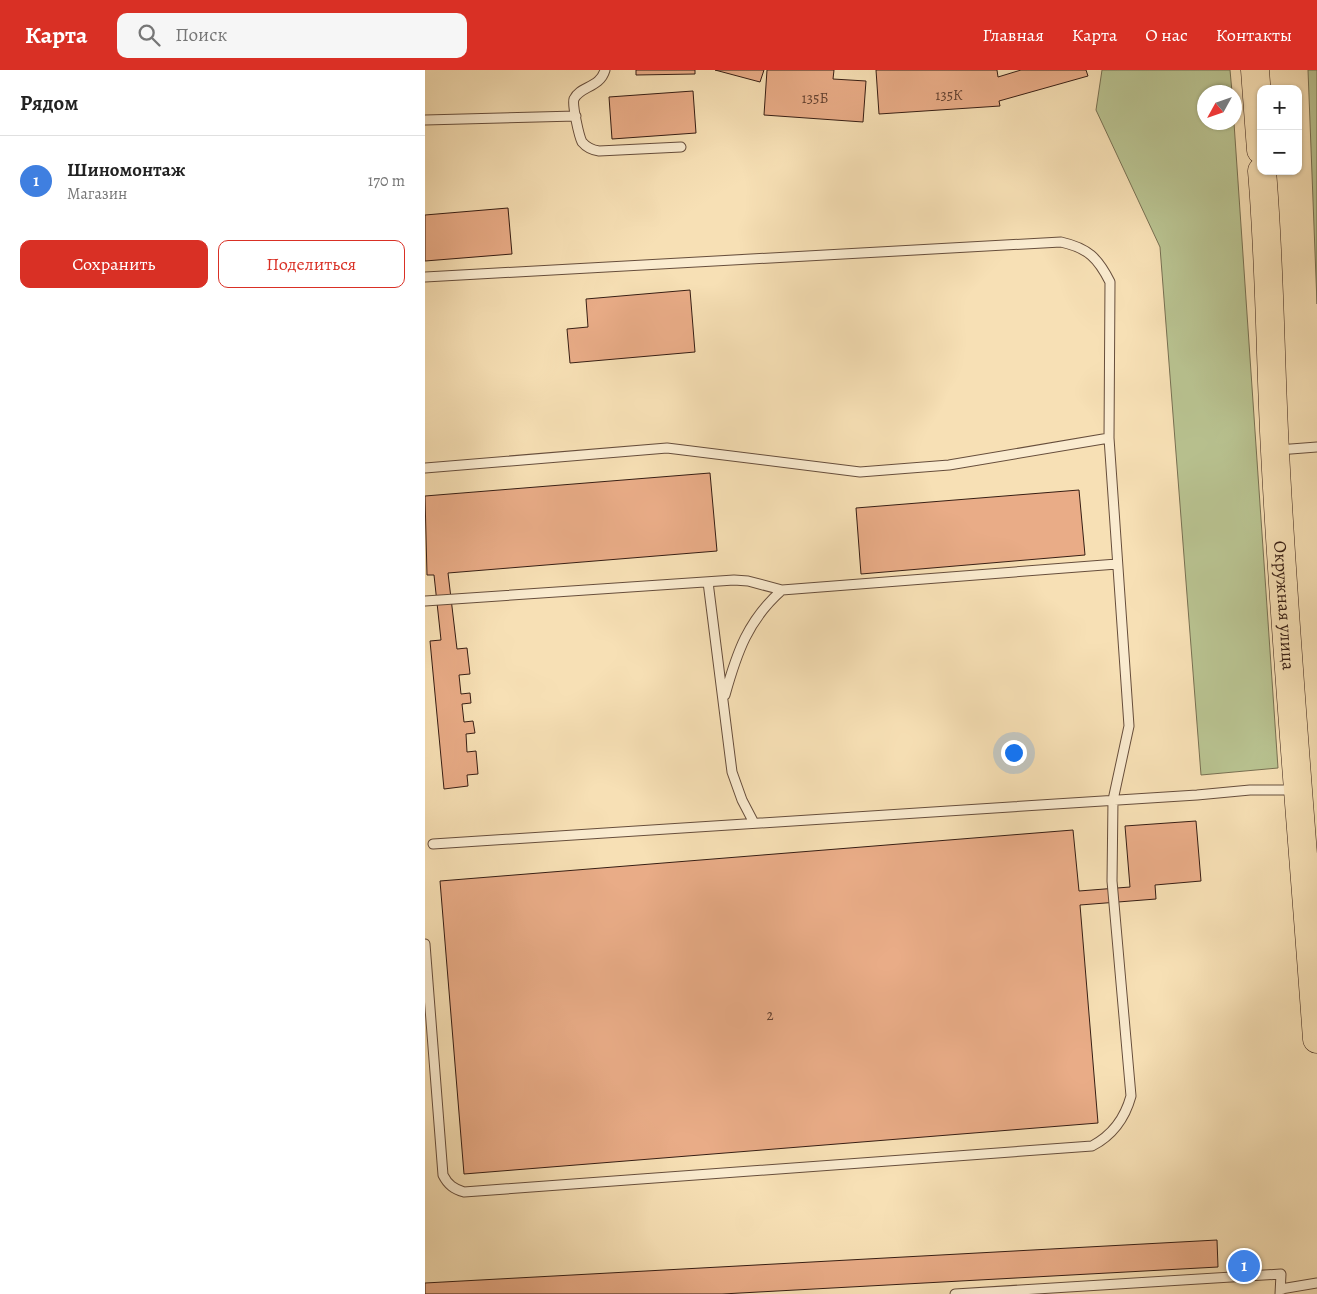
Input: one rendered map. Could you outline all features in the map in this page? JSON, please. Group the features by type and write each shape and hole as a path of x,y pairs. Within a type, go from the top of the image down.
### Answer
{"main road":[{"path":"1255,70 1260,130"},
{"name":"Окружная улица","path":"1262,175 1266,215 1275,450 1317,1039"}],"lane":[{"path":"605,70 599,81 579,94 574,100 575,116 582,141 589,149 599,151 681,147"},
{"path":"425,120 575,116"},
{"path":"425,277 1061,242 1078,245 1093,255 1103,268 1110,282 1109,438 1129,726 1113,800 1112,881 1131,1096 1125,1114 1114,1129 1099,1142 1091,1146 464,1192 455,1189 447,1183 443,1175 425,944"},
{"path":"425,468 667,448 859,472 949,465 1109,438"},
{"path":"1275,450 1317,448"},
{"path":"425,601 734,580 748,581 782,590 1117,564"},
{"path":"708,582 731,772 754,823"},
{"path":"723,699 734,662 745,636 758,614 782,590"},
{"path":"433,844 1250,790 1298,790"},
{"path":"955,1294 1281,1274 1281,1292 1317,1283"}],"green space":[{"path":"1102,70 1230,70 1231,85 1197,85 1197,130 1234,130 1278,768 1201,775 1160,247 1096,110"},
{"path":"1308,70 1317,70 1317,304"}],"building":[{"path":"636,70 695,70 695,74 636,75"},
{"path":"715,70 764,70 760,82"},
{"path":"767,70 834,70 833,79 866,81 863,122 764,115"},
{"path":"876,70 997,70 998,77 1021,70 1086,70 1088,76 999,101 1000,106 879,114"},
{"path":"693,91 696,133 612,139 609,97"},
{"path":"508,208 512,254 425,261 425,215"},
{"path":"690,290 695,352 570,363 567,329 588,327 586,299"},
{"path":"710,473 717,551 448,573 457,649 467,648 470,674 459,675 461,694 470,693 471,703 462,704 464,722 473,721 475,733 466,734 467,752 476,751 478,774 467,775 468,786 444,789 430,641 441,640 434,575 427,575 425,496"},
{"path":"1079,490 1085,555 861,574 856,508"},
{"path":"1196,821 1201,881 1155,885 1156,899 1080,905 1098,1123 464,1174 440,881 1073,830 1079,891 1130,887 1125,826"},
{"path":"1217,1240 1218,1267 722,1294 425,1294 425,1283"}],"place":[{"name":"Шиномонтаж","path":"1244,1266"}]}
